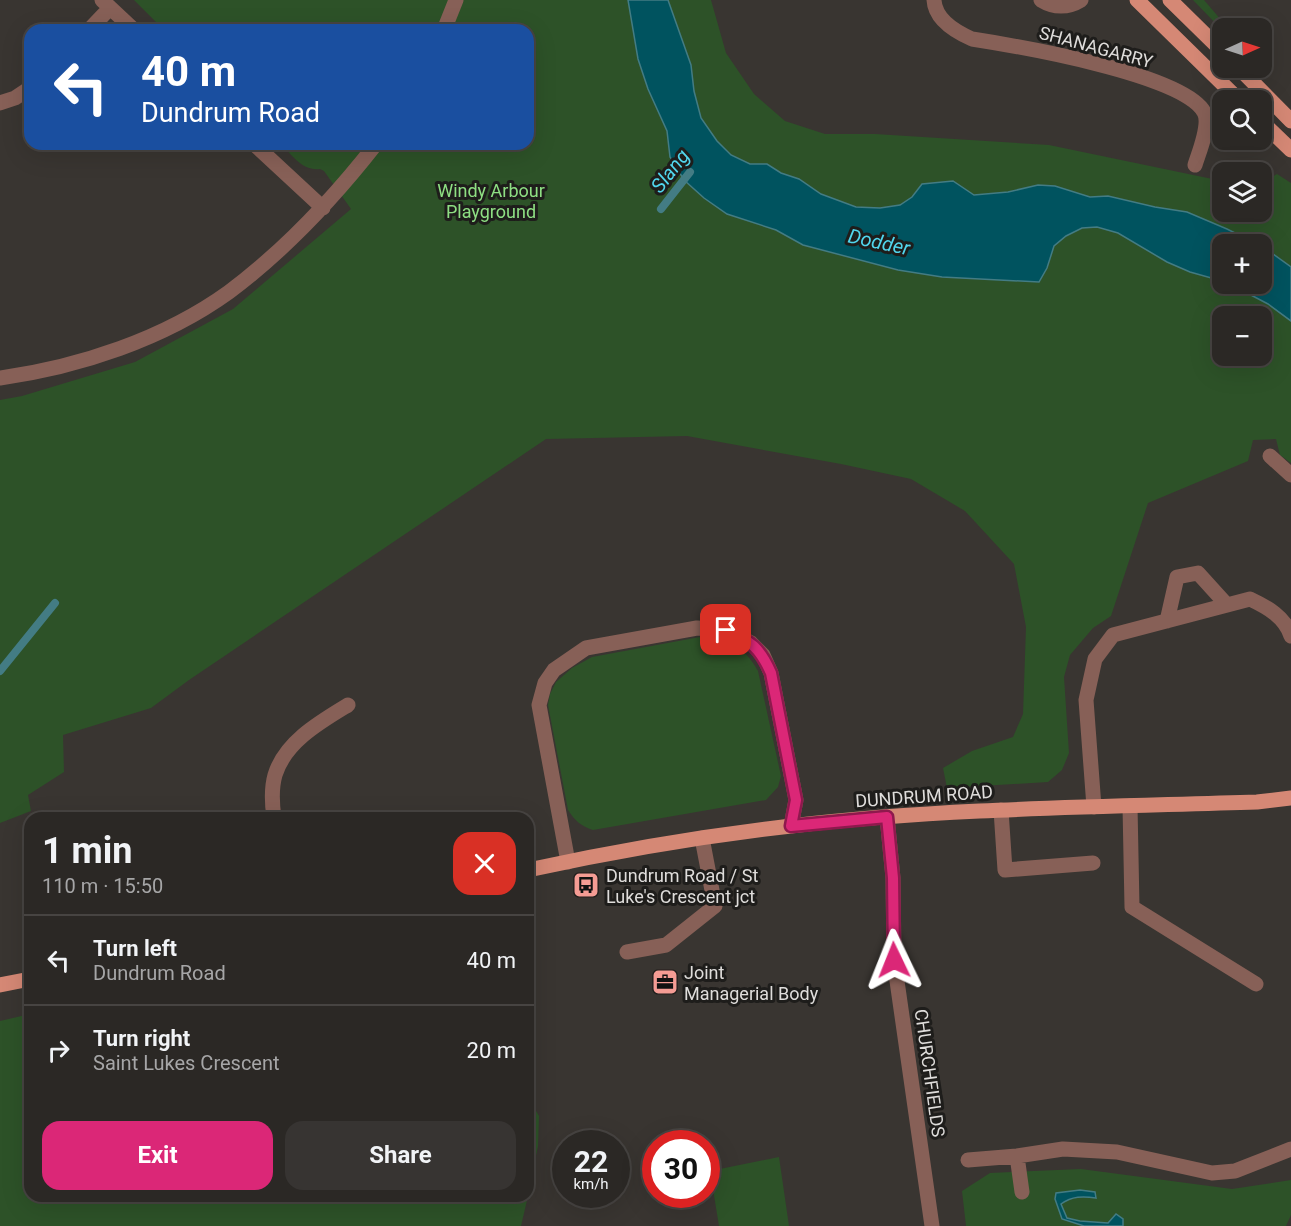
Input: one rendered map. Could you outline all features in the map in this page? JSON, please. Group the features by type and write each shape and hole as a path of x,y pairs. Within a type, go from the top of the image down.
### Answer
{"main road":[{"path":"1137,0 1229,90"},
{"path":"1170,0 1212,41"},
{"path":"1249,78 1291,121"},
{"path":"1272,132 1291,150"},
{"name":"DUNDRUM ROAD","path":"534,869 702,838 791,826 887,817 1001,810 1257,802 1291,798"},
{"path":"0,985 24,980"}],"street":[{"path":"446,24 456,0"},
{"name":"SHANAGARRY","path":"934,0 934,4 946,23 966,36 1087,61 1171,87 1200,106 1205,113 1207,121 1196,165"},
{"name":"SHANAGARRY","path":"1041,0 1055,6 1066,6 1081,0"},
{"path":"93,24 106,4 128,24"},
{"path":"0,103 24,92"},
{"path":"260,150 323,208"},
{"path":"0,378 39,373 101,354 163,330 227,293 277,252 323,208 371,150"},
{"path":"1270,456 1291,475"},
{"path":"1167,621 1177,577 1198,573 1227,605"},
{"path":"1094,807 1086,700 1095,659 1113,635 1250,599 1268,607 1288,628 1291,636"},
{"path":"568,862 539,705 545,684 554,670 586,648 697,628 726,630 751,643 763,655 771,673 796,800 791,826"},
{"path":"273,812 274,776 283,756 318,723 348,705"},
{"path":"1130,806 1132,907 1256,984"},
{"path":"1001,810 1005,870 1093,863"},
{"name":"CHURCHFIELDS","path":"887,817 893,878 894,960 932,1226"},
{"path":"627,952 666,945 715,906 702,838"},
{"path":"968,1160 1063,1149 1117,1152 1212,1173 1235,1171 1291,1149"},
{"path":"1017,1156 1022,1192"}],"green space":[{"name":"Windy Arbour Playground","path":"134,0 711,0 726,53 754,94 785,121 825,134 875,134 1049,145 1212,179 1212,222 1272,222 1272,177 1277,174 1291,183 1291,463 1280,455 1276,439 1253,440 1248,461 1148,503 1111,616 1093,628 1070,655 1064,677 1069,753 1062,770 1048,782 947,788 943,768 972,751 1013,737 1023,714 1026,627 1014,564 965,511 911,479 687,436 546,439 151,708 63,735 64,772 28,795 31,811 0,823 0,400 22,396 135,362 233,309 351,209 324,171 303,165 287,150 534,150 534,24 158,24"},
{"path":"1193,0 1204,0 1219,18 1212,20"},
{"path":"700,637 727,643 741,650 758,671 781,776 778,787 766,800 593,830 582,825 568,810 548,705 556,682 572,668 592,657"},
{"path":"24,1015 24,1202 527,1202 521,1226 0,1226 0,1021"},
{"path":"534,1107 539,1116 538,1146 534,1166"},
{"path":"779,1157 789,1226 719,1226 716,1208 720,1208 720,1169"},
{"path":"1081,1169 1232,1189 1291,1180 1291,1215 1286,1226 966,1226 962,1191 990,1173"}],"water":[{"name":"Dodder","path":"628,0 668,0 691,65 694,91 701,118 717,141 731,155 750,164 767,164 781,173 799,179 821,194 856,207 880,208 900,205 912,197 922,184 953,181 974,195 1008,192 1038,185 1055,186 1090,197 1108,196 1187,212 1237,234 1212,234 1212,278 1167,262 1118,233 1097,227 1082,228 1066,236 1054,246 1047,268 1039,282 942,277 898,270 803,245 776,230 727,214 684,180 670,157 667,131 648,89 638,59"},
{"path":"1272,253 1291,267 1291,321 1268,304 1249,294 1272,294"},
{"path":"1080,1190 1095,1192 1096,1198 1078,1197 1061,1204 1067,1218 1108,1223 1116,1214 1123,1219 1123,1226 1084,1226 1062,1219 1055,1199 1056,1193"}],"waterway":[{"name":"Slang","path":"661,209 690,172"},
{"name":"Slang","path":"0,671 55,603"}],"place":[{"name":"Dundrum Road / St Luke's Crescent jct","path":"586,885"},
{"name":"Joint Managerial Body","path":"665,982"}],"route":[{"path":"726,630 751,643 763,655 771,673 796,800 791,826 887,817 893,878 894,960"}]}
